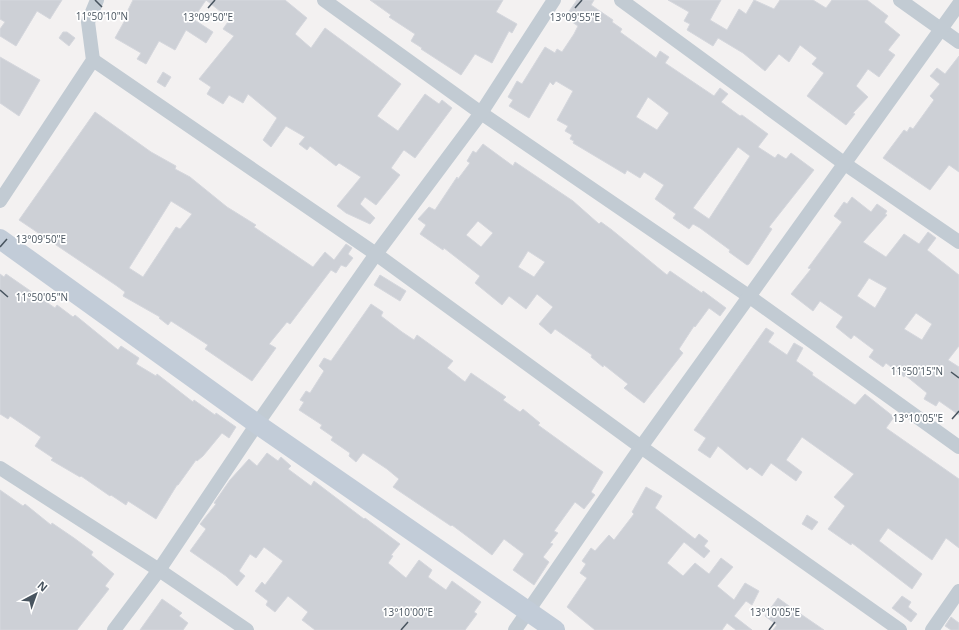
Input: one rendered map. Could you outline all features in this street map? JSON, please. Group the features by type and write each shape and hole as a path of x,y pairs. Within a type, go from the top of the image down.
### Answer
{"main road":[{"path":"0,239 257,424 555,630"}],"street":[{"path":"0,201 93,60 88,22 97,0"},
{"path":"324,0 481,113 750,297 959,447"},
{"path":"114,630 159,570 257,424 376,254 481,113 554,0"},
{"path":"622,0 845,164 959,242"},
{"path":"900,0 959,42"},
{"path":"515,630 641,447 959,4"},
{"path":"93,60 376,254 641,447 900,630"},
{"path":"0,468 159,570 246,630"},
{"path":"932,630 959,591"}],"building":[{"path":"0,0 62,0 50,19 37,11 16,46 0,36 0,29 5,22 0,19"},
{"path":"133,0 206,0 193,19 213,32 206,43 186,30 175,50 159,41 146,64 137,59 141,53 115,38 129,13 127,12"},
{"path":"206,0 285,0 307,18 295,34 311,48 325,28 401,84 377,116 398,131 425,94 439,104 442,100 452,108 415,158 404,150 403,151 391,168 400,175 376,205 365,197 360,204 375,218 370,224 346,213 337,206 361,177 339,163 336,166 310,146 307,150 299,144 305,137 286,126 271,147 263,140 277,118 248,94 243,103 229,95 223,104 207,94 211,87 199,79 234,36 223,29 230,19"},
{"path":"370,0 503,0 496,12 517,24 512,33 509,31 492,63 475,54 461,75 411,41 415,34 389,17 391,15"},
{"path":"577,0 594,0 591,5 613,20 612,22 622,29 620,32 656,58 660,51 669,57 665,63 714,96 720,88 728,94 721,102 768,134 758,147 775,158 778,154 786,159 791,153 814,170 769,227 772,229 749,264 747,265 729,252 730,250 700,228 693,224 689,229 673,218 676,214 655,199 664,185 644,172 640,178 627,170 625,174 573,143 574,141 570,139 572,135 565,131 568,126 557,120 573,91 556,81 553,85 550,82 529,118 509,106 513,100 508,97 517,81 522,84 545,47 555,53 557,49 562,52 574,34 578,26 565,17","holes":["648,97 669,113 657,130 636,117","738,147 750,156 709,219 693,208"]},
{"path":"668,0 721,0 710,20 727,30 739,9 746,14 754,0 774,9 780,0 813,0 826,8 832,0 867,0 888,16 884,22 900,35 888,50 895,55 879,77 868,69 856,86 868,97 853,113 855,114 846,125 807,96 824,73 812,64 817,58 800,45 789,62 779,54 765,71 743,53 718,38 713,46 687,30 690,24 684,21 689,12"},
{"path":"63,32 67,32 75,38 69,46 59,38"},
{"path":"959,56 959,172 949,165 930,190 883,158 904,130 907,132 910,127 913,129 934,100 930,96 940,84 930,76 937,68 945,74"},
{"path":"0,57 40,80 19,116 0,103"},
{"path":"163,72 171,77 165,87 157,82"},
{"path":"95,112 151,152 176,166 175,169 190,177 227,207 256,225 254,227 313,267 325,252 334,260 346,244 352,248 348,254 353,258 346,267 341,265 336,273 331,270 290,324 287,322 269,344 276,348 252,381 205,349 208,345 171,321 168,325 159,318 160,317 123,296 125,292 117,286 19,220","holes":["171,201 192,214 180,229 176,227 143,277 129,268"]},
{"path":"483,144 513,166 515,162 573,201 599,224 601,222 612,230 667,275 670,271 702,293 703,291 726,308 720,316 709,308 695,327 694,326 679,349 683,353 644,403 624,388 628,384 604,365 603,367 591,357 592,355 555,329 551,334 539,324 553,307 537,294 526,309 509,296 502,305 475,283 480,276 444,248 443,250 420,234 426,225 418,219 429,207 435,210 457,177 458,179 470,163 467,161 473,151 476,153","holes":["478,221 493,233 481,247 466,235","528,251 545,262 534,277 518,267"]},
{"path":"852,197 871,212 877,204 887,211 885,214 887,215 863,242 886,257 904,234 919,244 928,232 936,238 927,250 959,275 959,346 948,360 959,367 959,415 939,401 936,406 924,399 927,393 905,375 904,377 886,363 883,367 869,357 874,350 854,335 851,339 836,327 843,317 820,301 813,311 791,294 811,269 808,268 842,222 834,216 844,202 847,204","holes":["869,278 887,288 875,308 857,296","916,313 932,324 922,340 904,329"]},
{"path":"0,274 4,277 6,274 55,308 57,305 73,317 75,315 118,350 121,346 139,358 136,364 156,376 157,374 193,402 194,400 215,415 216,413 236,427 229,438 222,433 203,456 197,461 196,460 177,485 156,519 128,501 126,505 81,476 80,477 51,460 53,458 35,446 41,437 10,416 8,419 0,414"},
{"path":"380,275 406,291 400,301 374,285"},
{"path":"371,304 383,312 381,316 402,332 414,340 417,335 453,361 447,368 465,382 471,373 506,397 503,400 520,412 523,409 540,423 538,425 603,472 591,492 595,495 584,509 575,502 554,531 558,533 550,543 553,544 543,557 549,562 534,585 513,570 524,554 504,539 492,555 452,525 451,526 393,487 399,479 387,469 363,453 356,462 349,456 350,453 331,440 333,437 320,428 322,425 299,410 304,402 300,400 306,391 310,393 324,371 319,366 324,358 331,361"},
{"path":"766,328 774,333 768,342 787,355 794,343 803,348 796,361 813,373 812,375 855,405 865,394 894,417 886,428 959,479 959,548 946,538 932,560 888,528 879,541 922,574 912,589 852,543 851,545 828,529 845,506 834,497 854,474 802,437 786,460 802,472 796,481 771,463 762,476 750,467 747,470 718,446 710,458 698,450 706,438 694,430"},
{"path":"267,453 278,461 281,457 291,466 288,469 311,486 314,481 400,544 391,555 393,556 388,563 406,578 419,560 432,570 428,577 446,590 452,581 481,602 474,612 477,614 465,630 315,630 302,620 308,612 288,596 275,612 266,605 268,601 255,591 262,582 265,585 283,561 264,547 256,558 250,554 239,571 245,576 237,586 226,576 190,551 206,529 200,524 216,504 214,503 230,480 249,459 257,466"},
{"path":"646,487 662,496 655,508 695,539 699,534 708,541 704,546 710,551 704,558 684,542 667,563 683,576 695,563 709,574 721,558 733,567 717,586 734,600 745,583 759,591 752,605 746,601 734,616 752,630 736,630 727,623 722,630 595,630 567,607 587,578 580,573 586,564 582,561 591,548 595,551 609,535 614,540 634,514 632,512"},
{"path":"0,490 23,506 25,504 51,525 52,523 93,552 91,555 114,574 105,586 109,589 77,630 0,630"},
{"path":"807,515 818,522 812,530 802,524"},
{"path":"902,596 911,602 908,607 917,614 911,622 892,608"},
{"path":"778,598 824,630 773,630 777,625 765,616"},
{"path":"162,599 182,613 179,616 188,623 183,630 140,630"},
{"path":"951,617 959,623 959,630 951,630 945,626"}]}
